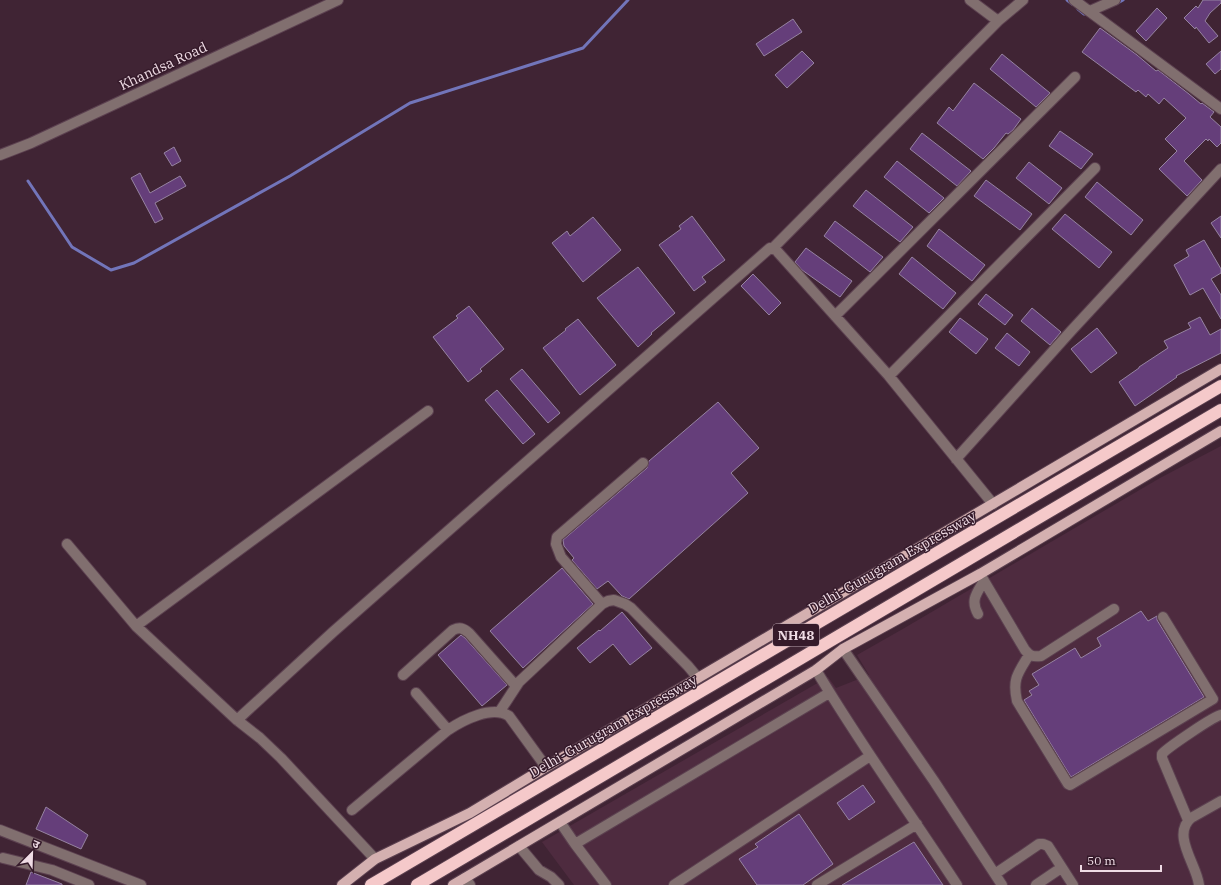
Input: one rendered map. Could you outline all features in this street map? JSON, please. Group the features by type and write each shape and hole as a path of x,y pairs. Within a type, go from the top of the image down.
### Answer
{"highway":[{"name":"Delhi-Gurugram Expressway","path":"371,885 1221,386"},
{"name":"NH48","path":"417,885 1221,410"}],"main road":[{"path":"342,885 375,859 470,813 1221,368"},
{"path":"453,885 468,882 519,846 816,670 843,649 982,577 1221,431"}],"street":[{"name":"Khandsa Road","path":"0,155 31,143 338,0"},
{"path":"970,0 998,21"},
{"path":"236,720 333,632 768,249 773,248 998,21 1023,0"},
{"path":"1074,0 1221,108"},
{"path":"1090,12 1115,0"},
{"path":"835,316 1075,77"},
{"path":"889,376 1095,168"},
{"path":"956,459 1071,330 1221,169"},
{"path":"773,248 889,376 993,504"},
{"path":"136,626 428,412"},
{"path":"602,604 560,557 556,544 557,537 643,463"},
{"path":"66,544 136,626 236,720 260,738 281,758 375,859"},
{"path":"978,614 974,608 974,603 982,577"},
{"path":"982,577 1029,655 1035,657 1041,656 1114,609"},
{"path":"500,711 519,682 602,604 614,600 631,608 698,678"},
{"path":"1163,617 1213,699 1221,715 1218,715 1162,754 1162,758 1188,820"},
{"path":"403,675 453,630 459,627 464,628 469,632 516,686"},
{"path":"843,649 934,781 1002,885"},
{"path":"1029,655 1018,673 1015,682 1015,691 1018,701 1070,785 1213,699"},
{"path":"816,670 829,693 870,756 957,885"},
{"path":"416,692 448,730"},
{"path":"575,844 829,693"},
{"path":"352,810 448,730 466,720 488,713 500,711 509,716 546,767"},
{"path":"674,885 870,756"},
{"path":"1199,885 1198,877 1184,843 1183,833 1188,820 1194,815 1221,801"},
{"path":"560,822 606,885"},
{"path":"817,885 917,824"},
{"path":"0,830 140,885"},
{"path":"995,874 1039,844 1043,844 1048,846 1073,885"},
{"path":"519,846 539,870 551,877 559,885"},
{"path":"3,858 52,870 89,885"},
{"path":"1036,885 1061,868"}],"shaded area":[{"path":"1221,446 1221,885 574,885 542,842 828,677 836,688 869,675 857,655 1160,478"}],"building":[{"path":"1203,0 1221,0 1221,3 1210,13 1205,21 1218,36 1209,43 1196,27 1195,29 1184,18 1196,6 1198,8"},
{"path":"1157,8 1167,18 1146,41 1136,31"},
{"path":"793,19 802,32 764,56 756,44"},
{"path":"1100,28 1156,71 1158,70 1201,104 1202,103 1214,112 1210,117 1221,127 1221,143 1217,147 1209,139 1208,141 1206,139 1184,161 1202,180 1187,196 1159,169 1177,151 1165,139 1186,118 1164,98 1159,104 1148,94 1146,97 1138,90 1136,92 1082,52"},
{"path":"802,51 814,63 787,88 775,75"},
{"path":"1221,51 1221,69 1215,74 1206,64"},
{"path":"1002,54 1050,93 1036,107 990,69"},
{"path":"974,83 1021,119 1013,130 1008,134 1006,133 983,159 937,123 949,107 953,111"},
{"path":"1060,131 1093,154 1081,169 1049,146"},
{"path":"922,133 971,171 957,186 910,149"},
{"path":"174,147 181,161 172,166 164,153"},
{"path":"897,161 944,198 929,213 884,177"},
{"path":"1029,162 1062,188 1049,204 1016,178"},
{"path":"140,173 150,193 180,176 186,186 155,203 163,219 155,223 131,178"},
{"path":"986,180 1032,214 1020,230 974,196"},
{"path":"1097,182 1143,220 1131,235 1085,197"},
{"path":"866,190 913,227 900,242 853,206"},
{"path":"1065,214 1112,252 1099,268 1052,229"},
{"path":"692,216 725,260 702,277 706,282 694,291 659,245 681,229 679,226"},
{"path":"1221,216 1221,238 1211,223"},
{"path":"593,217 621,250 583,282 552,243 567,231 570,236"},
{"path":"835,221 883,257 870,272 824,236"},
{"path":"939,229 985,265 972,281 927,246"},
{"path":"1204,240 1221,269 1221,273 1211,279 1221,295 1221,319 1203,288 1190,295 1174,265 1189,256 1186,250"},
{"path":"806,248 852,281 840,297 802,270 795,262"},
{"path":"912,257 956,293 943,309 899,274"},
{"path":"638,267 675,313 651,333 652,334 638,347 597,298"},
{"path":"753,274 781,303 769,315 741,286"},
{"path":"986,294 1013,315 1005,325 978,304"},
{"path":"469,306 504,349 480,369 482,371 468,382 433,337 458,318 456,316"},
{"path":"1032,308 1061,332 1050,345 1021,321"},
{"path":"1200,317 1210,335 1221,329 1221,353 1176,376 1177,377 1135,406 1119,382 1168,348 1164,341 1191,328 1188,323"},
{"path":"960,318 988,339 976,354 949,332"},
{"path":"578,319 616,365 580,395 543,348"},
{"path":"1097,328 1117,353 1091,373 1071,349"},
{"path":"1007,333 1030,352 1019,366 995,348"},
{"path":"522,369 560,413 548,423 510,379"},
{"path":"497,390 535,434 523,444 485,400"},
{"path":"718,402 759,448 731,473 748,493 629,599 622,596 608,581 597,589 572,560 574,558 564,546 563,540 647,468 649,461"},
{"path":"562,568 593,604 523,668 490,631"},
{"path":"1141,611 1148,621 1157,616 1157,620 1204,697 1071,777 1024,700 1032,695 1029,691 1039,685 1032,674 1075,648 1081,658 1101,646 1097,638"},
{"path":"622,612 652,648 630,665 613,644 590,663 577,648"},
{"path":"461,635 507,685 482,706 438,655"},
{"path":"863,785 875,802 849,820 837,803"},
{"path":"46,807 88,835 81,849 36,829"},
{"path":"799,814 833,864 803,885 757,885 739,859 758,847 755,844"},
{"path":"914,842 943,885 842,885"},
{"path":"31,872 62,884 62,885 26,885"}],"waterway":[{"path":"28,181 72,247 111,270 134,263 290,176 410,103 583,48 628,0"},
{"path":"1067,0 1072,4"},
{"path":"1116,4 1123,0"},
{"path":"1078,9 1084,14 1088,14"}]}
